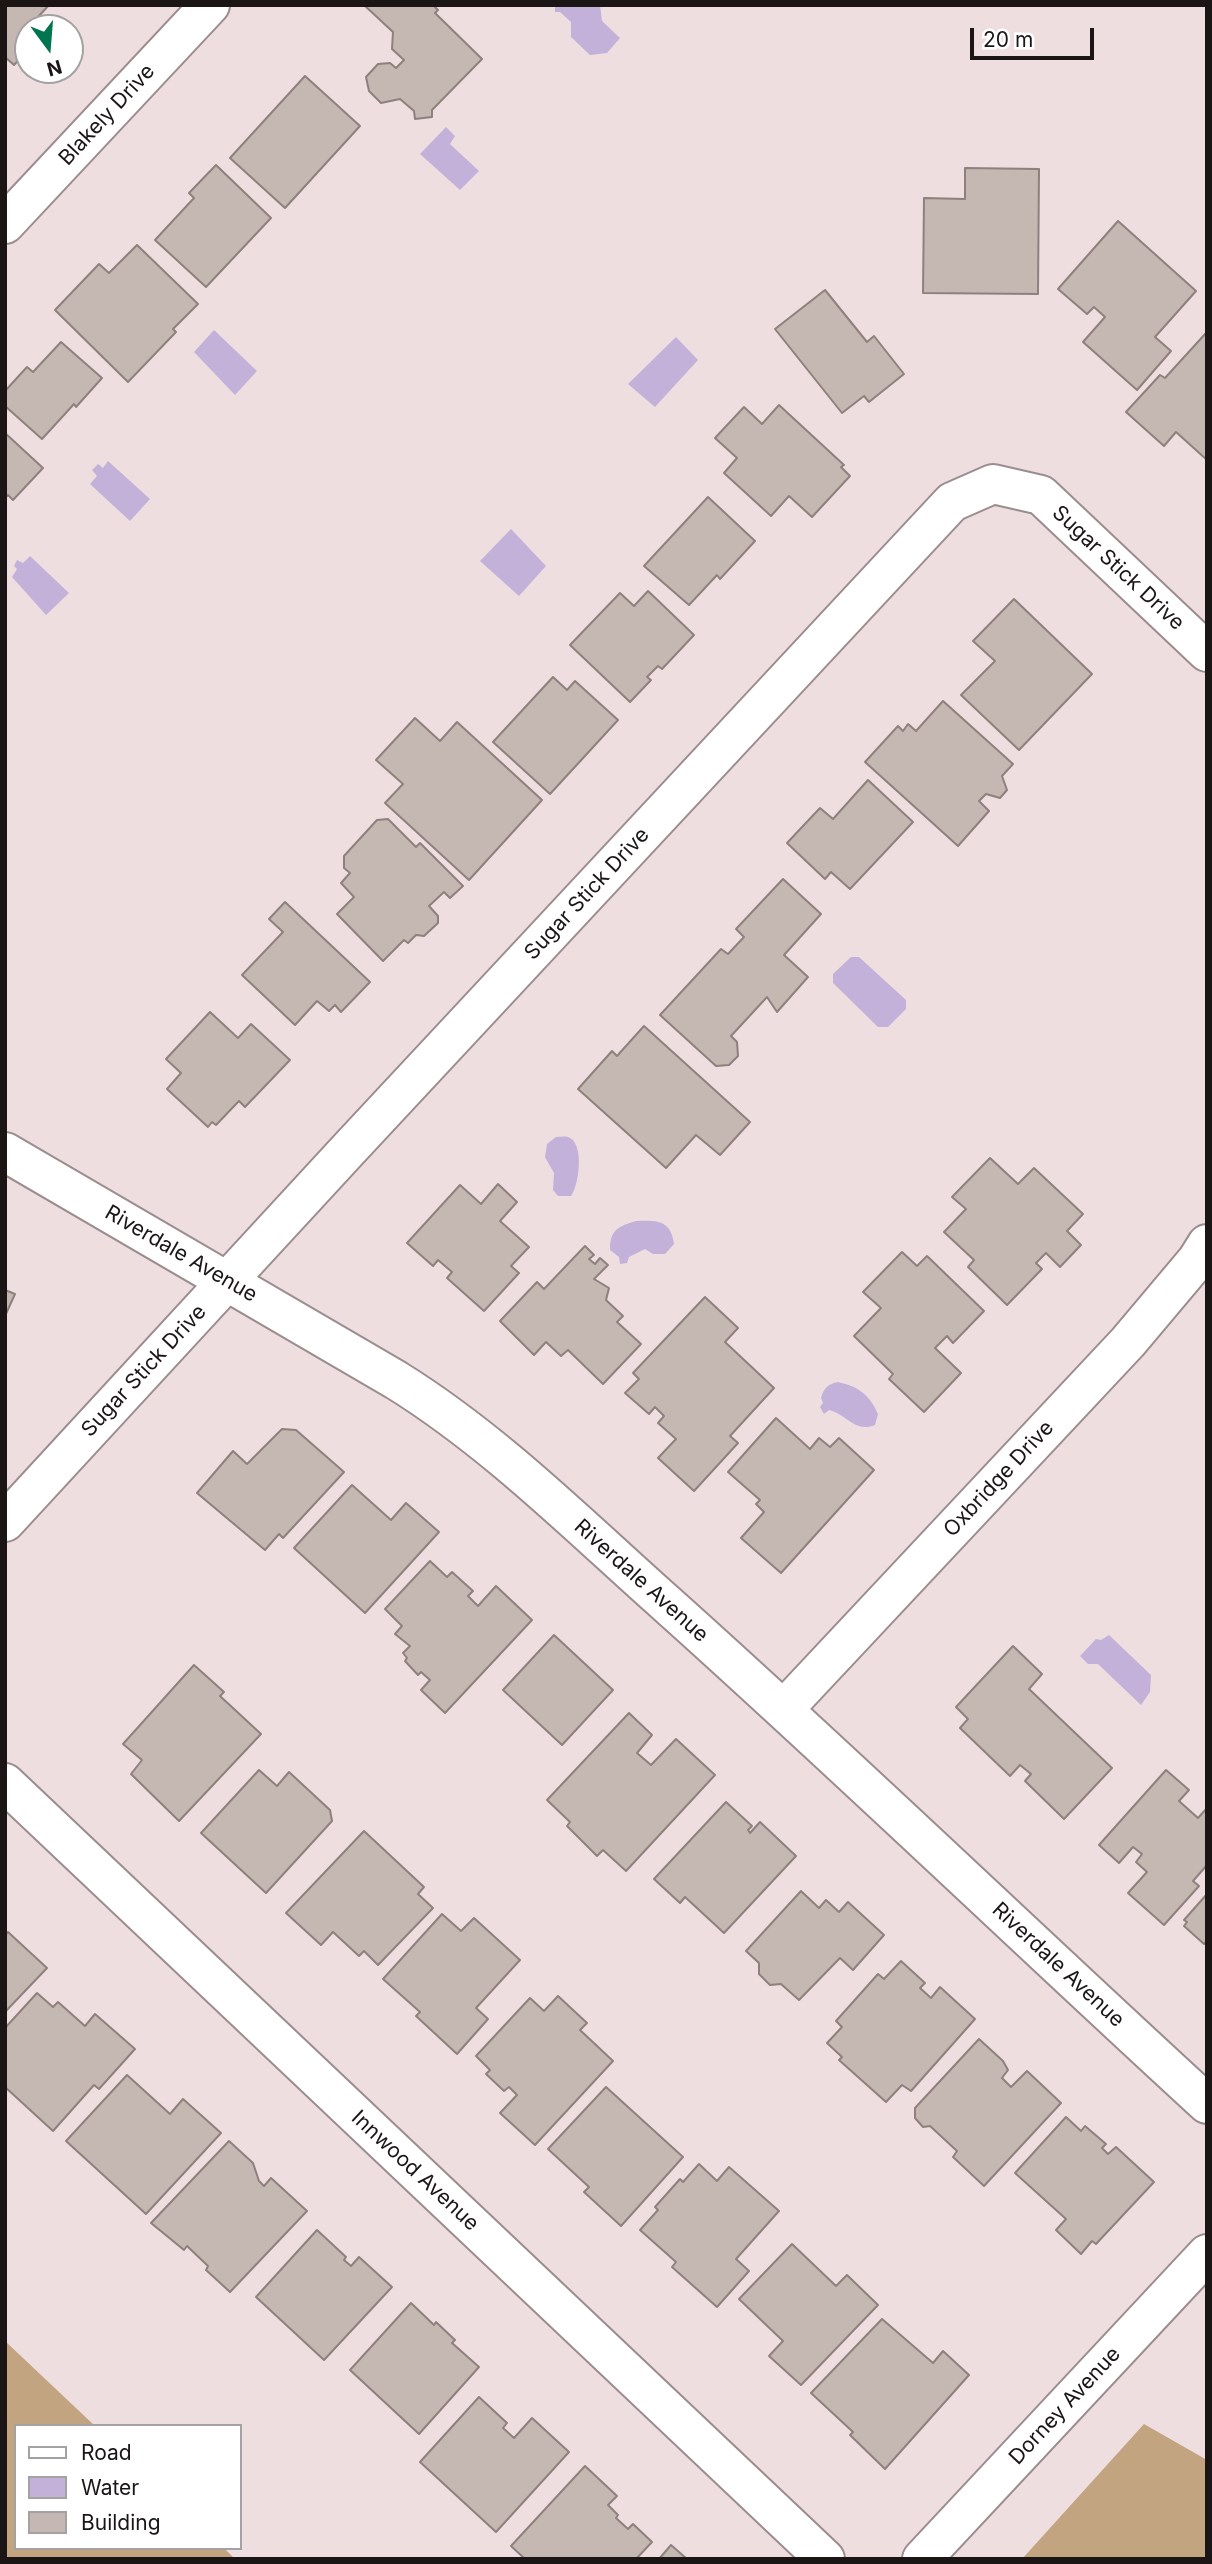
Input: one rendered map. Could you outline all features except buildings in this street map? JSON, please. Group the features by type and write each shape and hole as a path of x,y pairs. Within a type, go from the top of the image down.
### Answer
{"street":[{"name":"Blakely Drive","path":"5,224 210,5"},
{"name":"Sugar Stick Drive","path":"5,1522 952,502 993,484 1041,495 1207,652"},
{"name":"Riverdale Avenue","path":"5,1152 228,1280 432,1403 506,1461 785,1709 1207,2104"},
{"name":"Oxbridge Drive","path":"785,1709 1204,1258"},
{"name":"Innwood Avenue","path":"5,1783 825,2559"},
{"name":"Dorney Avenue","path":"922,2559 1207,2254"}],"shaded area":[{"path":"5,2341 93,2424 14,2424 14,2550 226,2550 235,2559 5,2559"},
{"path":"1144,2424 1207,2460 1207,2559 1022,2559"}],"water":[{"path":"555,5 600,5 602,21 620,38 607,53 590,55 571,37 571,22 560,12 555,12"},
{"path":"446,127 455,136 450,144 479,171 460,190 420,154"},
{"path":"214,330 257,371 235,395 194,352"},
{"path":"676,337 698,360 655,407 628,384"},
{"path":"108,461 150,499 130,521 90,484 97,476 92,470 98,464 103,468"},
{"path":"511,529 546,566 519,596 480,561"},
{"path":"30,556 69,593 46,615 12,577 17,569 14,566 17,560 23,563"},
{"path":"851,957 859,957 906,1000 906,1009 888,1027 878,1027 833,983 833,974"},
{"path":"556,1137 568,1137 577,1147 578,1174 571,1196 558,1196 553,1190 554,1173 545,1157 547,1144"},
{"path":"636,1221 662,1223 670,1230 674,1244 665,1254 653,1254 645,1249 629,1257 627,1263 620,1264 619,1257 610,1250 613,1233"},
{"path":"838,1382 852,1386 867,1396 878,1414 875,1425 862,1427 829,1410 824,1414 820,1407 823,1403 822,1395 827,1387"},
{"path":"1109,1635 1151,1675 1150,1692 1141,1705 1098,1664 1088,1664 1080,1656 1096,1639 1101,1640"}]}
